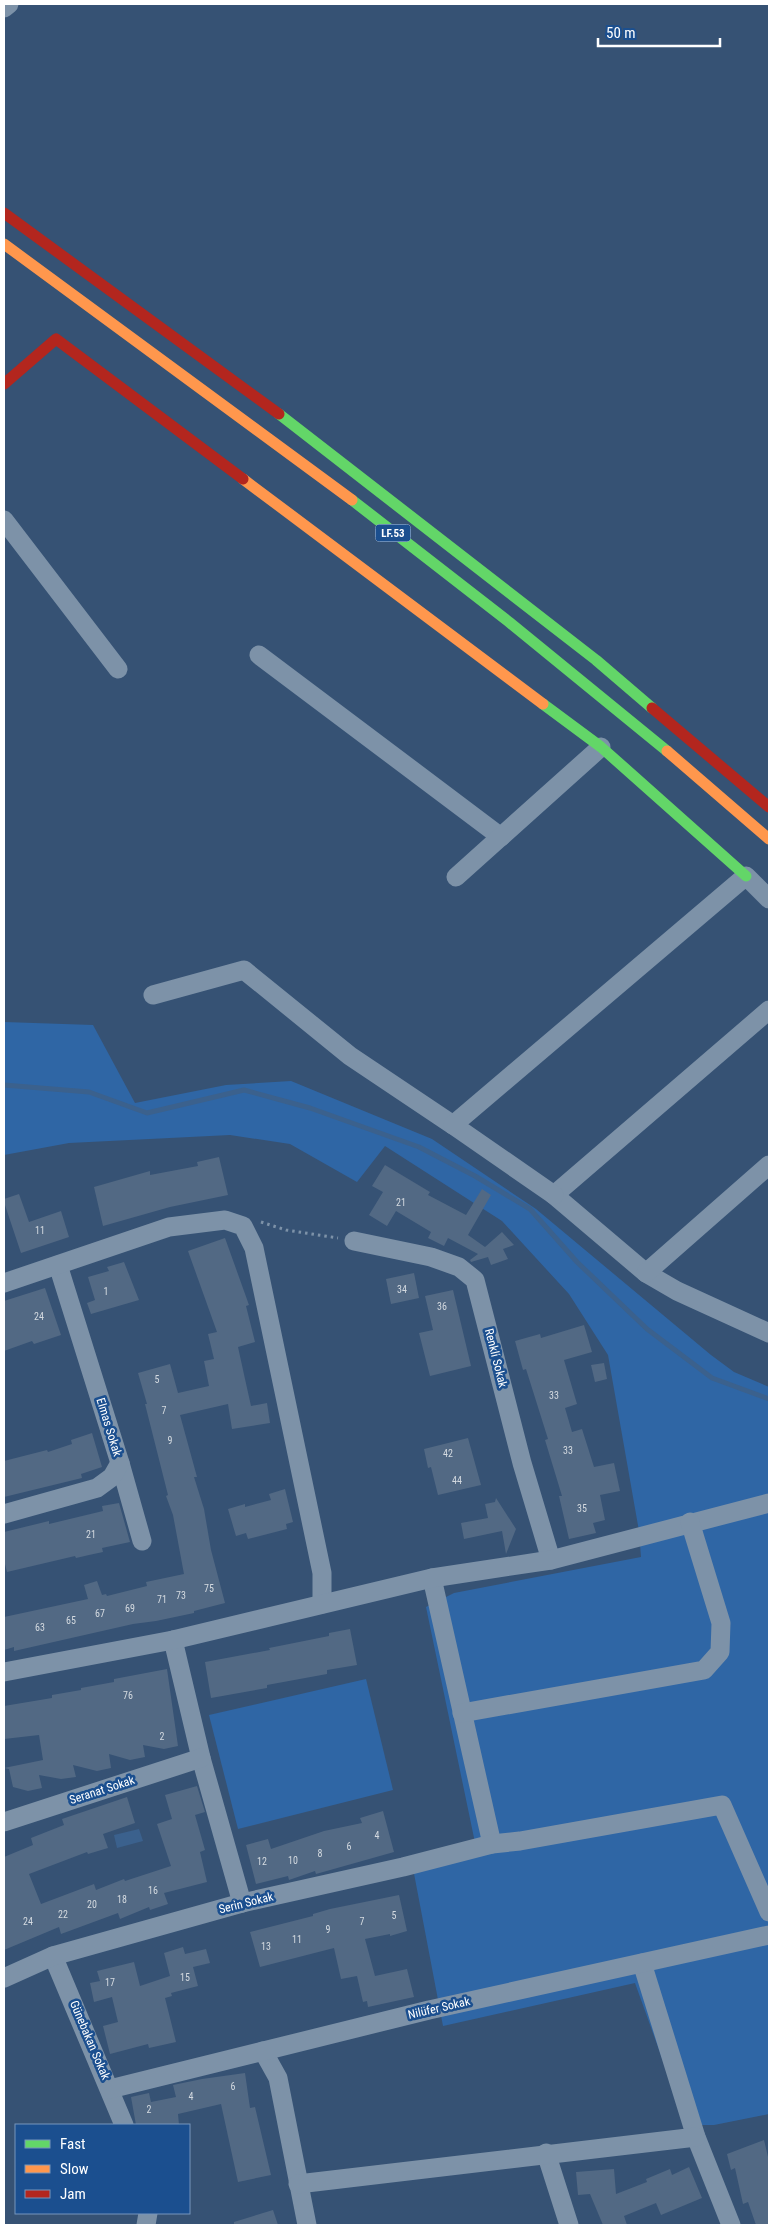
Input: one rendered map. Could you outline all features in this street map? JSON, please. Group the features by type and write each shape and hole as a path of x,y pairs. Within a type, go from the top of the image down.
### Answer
{"main road":[{"name":"LF.53","path":"4,213 305,433 452,547 596,660 769,807"},
{"name":"LF.53","path":"4,244 73,297 240,417 512,625 646,732 769,838"},
{"path":"4,384 56,339 601,747 746,876"}],"street":[{"path":"4,8 9,4"},
{"path":"4,520 118,669"},
{"path":"260,655 501,837"},
{"path":"456,877 601,747"},
{"path":"453,1125 746,876 769,899"},
{"path":"153,995 244,970 350,1056 554,1195 646,1273 677,1291 769,1333"},
{"path":"554,1195 769,1010"},
{"path":"646,1273 769,1165"},
{"path":"4,1283 169,1227 225,1220 243,1226 254,1248 322,1573 322,1604"},
{"name":"Renkli Sokak","path":"354,1241 431,1258 459,1267 475,1280 522,1463 552,1560"},
{"name":"Elmas Sokak","path":"4,1514 96,1488 112,1477 120,1463 58,1265"},
{"path":"120,1463 142,1541"},
{"path":"4,1672 173,1640 432,1578 552,1560 769,1502"},
{"path":"462,1713 704,1670 720,1652 721,1623 690,1522"},
{"path":"432,1578 492,1844"},
{"path":"173,1640 201,1758 242,1904"},
{"name":"Seranat Sokak","path":"4,1822 201,1758"},
{"name":"Serin Sokak","path":"4,1978 53,1956 242,1904 403,1867 492,1844 520,1841 722,1805 769,1912"},
{"name":"Nilüfer Sokak","path":"110,2089 429,2010 769,1935"},
{"name":"Günebakan Sokak","path":"53,1956 124,2124"},
{"path":"642,1963 696,2137 731,2225"},
{"path":"263,2051 278,2078 307,2225"},
{"path":"298,2184 546,2153 696,2137"},
{"path":"546,2153 569,2225"}],"path":[{"path":"243,1226 259,1222 286,1230 354,1241"}],"shaded area":[{"path":"4,1022 93,1025 135,1103 226,1085 291,1081 432,1139 536,1209 734,1372 769,1387 769,2114 714,2125 686,2125 635,1983 443,2026 412,1863 478,1857 426,1607 454,1593 641,1557 639,1531 608,1355 569,1294 502,1221 385,1146 357,1182 290,1144 230,1135 69,1143 4,1155"},
{"path":"366,1679 393,1790 238,1829 209,1715"},
{"path":"139,1829 143,1841 117,1848 114,1835"}],"building":[{"path":"219,1157 228,1195 170,1207 103,1226 94,1187 150,1171 150,1175 198,1166 197,1162"},
{"path":"385,1165 430,1192 428,1195 466,1215 482,1189 491,1195 468,1235 485,1247 502,1232 514,1245 503,1249 508,1259 491,1265 488,1257 471,1262 470,1260 478,1254 448,1238 444,1246 428,1238 431,1232 396,1211 387,1226 369,1215 383,1192 372,1186"},
{"path":"19,1194 29,1222 61,1211 69,1237 21,1253 4,1202 4,1199"},
{"path":"225,1238 249,1305 246,1306 255,1342 238,1347 251,1406 267,1403 270,1423 232,1429 228,1404 180,1415 197,1477 194,1477 204,1509 211,1550 225,1603 194,1611 194,1613 133,1624 14,1651 14,1647 4,1650 4,1617 88,1599 84,1585 97,1581 102,1595 106,1594 107,1596 147,1586 146,1582 184,1574 173,1515 166,1496 168,1495 138,1373 170,1364 178,1393 209,1386 204,1361 214,1359 208,1334 217,1332 188,1251"},
{"path":"124,1262 139,1300 91,1314 87,1303 95,1300 88,1277 109,1271 107,1267"},
{"path":"414,1273 419,1298 391,1304 386,1279"},
{"path":"45,1288 61,1335 34,1344 32,1341 4,1351 4,1301"},
{"path":"453,1290 471,1366 430,1376 419,1333 433,1330 425,1296"},
{"path":"584,1325 592,1352 564,1360 577,1404 565,1408 572,1432 582,1429 594,1467 614,1463 620,1491 600,1495 605,1520 593,1523 596,1533 569,1539 559,1496 562,1496 545,1440 548,1439 526,1369 523,1370 515,1341 540,1334 541,1338"},
{"path":"604,1363 607,1379 595,1382 591,1365"},
{"path":"92,1433 102,1467 81,1474 82,1478 4,1497 4,1461 47,1450 48,1452 72,1444 71,1440"},
{"path":"468,1438 481,1485 438,1495 431,1467 428,1468 424,1449"},
{"path":"285,1489 293,1522 286,1524 287,1529 248,1539 246,1533 236,1536 228,1509 245,1504 245,1507 271,1500 269,1494"},
{"path":"496,1498 516,1529 506,1554 502,1531 464,1539 461,1523 488,1518 485,1504 495,1502"},
{"path":"119,1503 130,1542 102,1548 103,1552 76,1558 75,1556 7,1572 4,1560 4,1532 49,1521 49,1524 103,1511 102,1506"},
{"path":"350,1629 357,1665 327,1670 327,1674 267,1685 267,1688 211,1698 205,1662 270,1650 269,1648 329,1636 329,1633"},
{"path":"167,1669 178,1746 164,1749 143,1745 145,1757 130,1760 109,1754 111,1768 97,1771 73,1765 76,1777 61,1779 39,1775 42,1788 28,1791 13,1787 9,1769 4,1768 43,1760 39,1735 4,1739 4,1706 52,1698 52,1695 114,1682 114,1679"},
{"path":"197,1786 205,1812 195,1815 205,1850 200,1852 207,1882 164,1893 168,1904 150,1910 149,1907 120,1919 118,1913 61,1934 59,1927 4,1950 4,1857 33,1845 31,1838 64,1825 62,1819 127,1797 135,1823 103,1834 108,1848 88,1854 87,1852 29,1874 41,1904 94,1884 96,1890 124,1879 125,1881 171,1866 157,1824 172,1819 165,1795"},
{"path":"383,1811 394,1852 316,1874 315,1871 289,1880 288,1876 256,1884 246,1845 268,1839 271,1849 324,1831 362,1823 360,1818"},
{"path":"399,1895 407,1931 390,1936 390,1934 365,1939 375,1976 407,1969 414,1997 368,2007 367,2001 363,2002 357,1976 341,1979 334,1948 260,1967 250,1932 313,1916 313,1914 330,1909"},
{"path":"183,1947 185,1954 206,1949 210,1963 193,1967 198,1986 171,1993 172,1996 165,1998 176,2042 149,2048 148,2044 110,2054 103,2026 118,2022 112,1997 94,2002 90,1983 100,1981 97,1971 134,1962 140,1986 170,1976 164,1953"},
{"path":"245,2073 250,2108 255,2107 271,2175 238,2182 221,2104 178,2114 179,2124 136,2124 131,2097 149,2093 151,2102 176,2097 173,2085"},
{"path":"764,2140 769,2161 769,2225 756,2225 748,2202 743,2204 735,2168 731,2170 727,2154"},
{"path":"689,2167 702,2198 661,2215 656,2203 624,2216 627,2225 603,2225 590,2194 578,2195 576,2172 614,2169 616,2194 647,2182 646,2179 670,2169 672,2175"},
{"path":"273,2210 278,2225 234,2225 234,2222"}],"waterway":[{"path":"4,1085 89,1092 147,1113 244,1090 310,1108 419,1147 475,1176 530,1209 577,1262 647,1329 712,1378 769,1399"}],"traffic: fast":[{"path":"279,414 596,660 652,708"},
{"path":"352,500 509,622 667,751"},
{"path":"543,704 601,747 746,876"}],"traffic: slow":[{"path":"4,244 352,500"},
{"path":"243,479 543,704"},
{"path":"667,751 769,839"}],"traffic: jam":[{"path":"4,213 279,414"},
{"path":"4,384 56,339 243,479"},
{"path":"652,708 769,807"}]}
